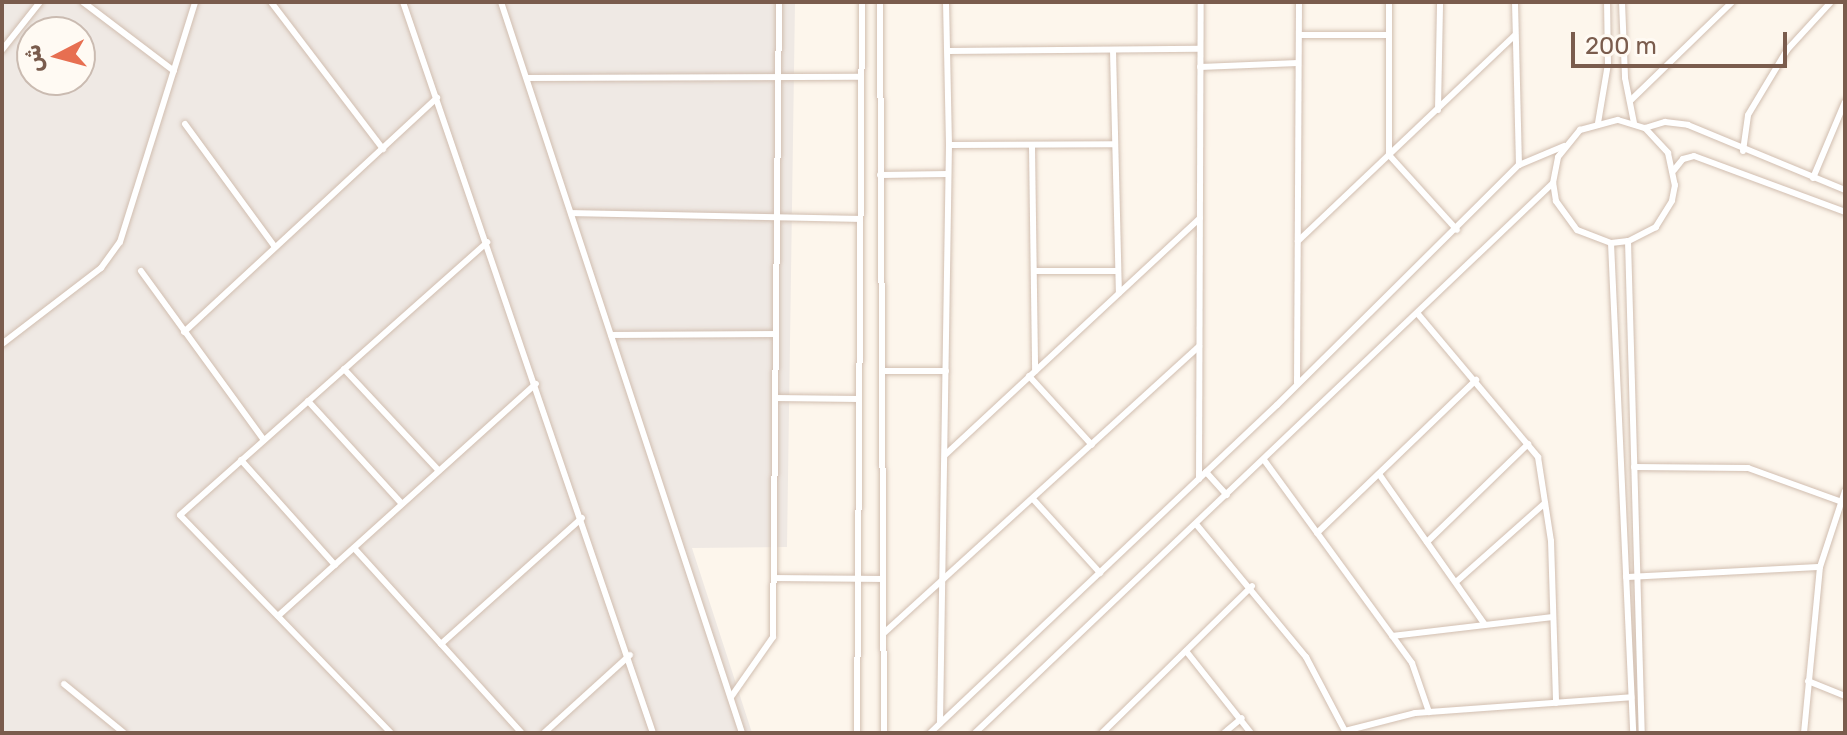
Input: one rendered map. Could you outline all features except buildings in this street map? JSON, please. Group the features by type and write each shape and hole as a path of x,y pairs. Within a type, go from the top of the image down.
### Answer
{"street":[{"path":"2,50 40,2"},
{"path":"83,2 174,71"},
{"path":"2,344 101,268 120,242 195,2"},
{"path":"271,2 383,149"},
{"path":"403,2 630,655 653,733"},
{"path":"501,2 742,733"},
{"path":"730,697 773,637 779,2"},
{"path":"857,733 862,2"},
{"path":"880,2 884,733"},
{"path":"940,723 949,145 946,2"},
{"path":"1199,479 1201,2"},
{"path":"1297,383 1299,2"},
{"path":"1389,2 1389,155 1457,230"},
{"path":"1438,110 1440,2"},
{"path":"1515,2 1519,165"},
{"path":"1598,123 1608,64 1607,2"},
{"path":"1622,2 1634,123"},
{"path":"1630,101 1732,2"},
{"path":"1743,151 1748,115 1787,50 1831,2"},
{"path":"1299,35 1389,35"},
{"path":"1298,241 1515,35"},
{"path":"948,51 1200,49"},
{"path":"1113,51 1119,293"},
{"path":"1200,67 1298,63"},
{"path":"527,78 861,77"},
{"path":"184,332 437,98"},
{"path":"1813,178 1845,102"},
{"path":"1645,128 1665,122 1688,125 1743,151 1845,190"},
{"path":"930,733 1199,479 1457,230 1519,165 1564,146 1598,123 1634,123 1645,128 1663,146 1674,170 1675,185 1666,215 1656,227 1628,241 1611,243 1577,230 1564,217 1553,183"},
{"path":"185,124 275,247"},
{"path":"949,145 1032,147 1115,144"},
{"path":"975,733 1553,183 1564,146"},
{"path":"1032,147 1032,373 1092,445"},
{"path":"1674,170 1683,159 1694,156 1845,212"},
{"path":"880,175 948,174"},
{"path":"571,213 860,219"},
{"path":"945,455 1200,218"},
{"path":"1628,241 1642,733"},
{"path":"391,733 180,515 487,242"},
{"path":"1611,243 1633,733"},
{"path":"141,271 264,440"},
{"path":"1034,271 1118,271"},
{"path":"1418,314 1538,457 1545,503 1556,703"},
{"path":"611,335 776,334"},
{"path":"884,633 1199,346"},
{"path":"344,369 439,471"},
{"path":"882,371 946,371"},
{"path":"1317,533 1476,380"},
{"path":"278,616 536,384"},
{"path":"775,398 859,399"},
{"path":"308,401 402,504"},
{"path":"1427,542 1528,444"},
{"path":"241,460 335,565"},
{"path":"1264,460 1412,663 1429,712"},
{"path":"1634,467 1748,468 1842,502"},
{"path":"1206,472 1227,495"},
{"path":"1379,474 1485,625"},
{"path":"1804,733 1820,567 1845,491"},
{"path":"1033,499 1100,573"},
{"path":"1456,582 1545,503"},
{"path":"441,644 582,518"},
{"path":"1196,524 1252,586 1306,657 1345,732 1429,712 1631,697"},
{"path":"354,548 522,733"},
{"path":"1626,577 1820,567"},
{"path":"774,578 883,579"},
{"path":"1102,733 1252,586"},
{"path":"1392,636 1553,617"},
{"path":"1186,651 1251,733"},
{"path":"544,733 630,655"},
{"path":"1808,681 1845,696"},
{"path":"64,684 124,733"},
{"path":"1224,733 1242,718"}],"shaded area":[{"path":"2,2 795,2 787,547 692,548 752,733 2,733"}]}
